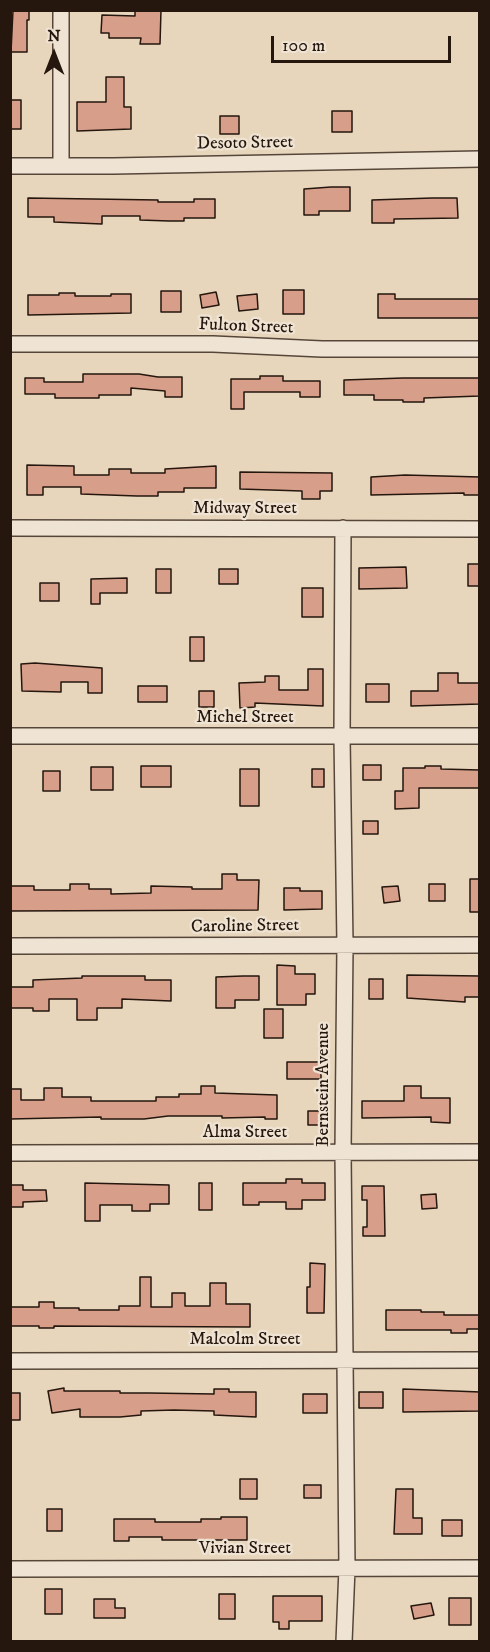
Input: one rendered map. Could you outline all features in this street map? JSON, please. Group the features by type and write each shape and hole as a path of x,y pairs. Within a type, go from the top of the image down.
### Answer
{"street":[{"path":"61,10 61,166"},
{"name":"Desoto Street","path":"10,166 480,159"},
{"name":"Fulton Street","path":"10,344 201,344 322,349 480,349"},
{"name":"Midway Street","path":"10,528 480,529"},
{"name":"Bernstein Avenue","path":"343,528 342,737 345,945 343,1152 347,1568 344,1641"},
{"name":"Michel Street","path":"10,736 480,736"},
{"name":"Caroline Street","path":"10,946 480,945"},
{"name":"Alma Street","path":"10,1153 480,1152"},
{"name":"Malcolm Street","path":"10,1360 480,1360"},
{"name":"Vivian Street","path":"10,1569 480,1568"}],"building":[{"path":"13,10 29,10 27,52 11,52"},
{"path":"135,10 161,10 160,44 140,44 141,38 109,38 109,33 101,33 102,15 135,16"},
{"path":"106,77 124,77 124,107 131,107 131,129 77,131 77,102 106,102"},
{"path":"10,100 21,100 21,129 10,129"},
{"path":"332,111 352,111 352,132 332,132"},
{"path":"220,116 239,116 239,134 220,134"},
{"path":"350,187 350,211 319,211 319,215 304,215 304,189"},
{"path":"28,198 158,200 158,202 194,202 194,199 215,199 215,218 184,218 184,221 169,221 140,220 140,216 102,216 102,224 54,222 54,217 28,217"},
{"path":"457,198 458,218 394,219 394,223 372,223 372,200"},
{"path":"283,290 304,290 304,314 283,314"},
{"path":"161,291 181,291 181,312 161,312"},
{"path":"216,292 219,305 202,308 200,295"},
{"path":"59,293 75,293 75,296 131,294 131,313 28,315 28,295 59,295"},
{"path":"257,294 258,309 239,311 237,296"},
{"path":"378,294 395,294 395,299 480,299 480,318 378,318"},
{"path":"83,374 182,377 182,397 165,397 165,391 131,388 131,395 99,395 99,398 55,398 55,394 25,394 25,378 44,378 44,382 83,382"},
{"path":"260,376 283,376 283,381 320,381 320,397 300,397 300,392 244,392 244,409 231,409 231,379 260,379"},
{"path":"480,378 480,396 424,398 424,402 403,402 403,400 374,400 374,395 344,395 344,380"},
{"path":"27,465 74,466 74,475 109,475 109,469 131,469 131,473 165,473 165,469 216,466 216,488 184,488 184,492 158,492 158,496 137,496 81,494 81,487 43,487 43,495 27,495"},
{"path":"240,472 332,473 332,491 320,491 320,499 302,499 302,491 240,489"},
{"path":"405,475 480,477 480,495 464,495 464,493 371,495 371,477"},
{"path":"468,564 480,564 480,586 468,586"},
{"path":"406,567 407,588 359,589 359,568"},
{"path":"156,569 171,569 171,593 156,593"},
{"path":"219,569 238,569 238,584 219,584"},
{"path":"127,578 127,593 100,593 100,604 91,604 91,579"},
{"path":"40,583 59,583 59,601 40,601"},
{"path":"302,588 323,588 323,617 302,617"},
{"path":"190,637 204,637 204,661 190,661"},
{"path":"21,664 102,668 102,693 88,693 88,682 61,682 61,692 22,691"},
{"path":"308,669 323,669 323,706 255,703 255,707 240,708 239,683 265,682 265,676 279,676 279,690 308,690"},
{"path":"438,673 458,673 458,683 480,683 480,704 411,706 411,691 438,691"},
{"path":"366,684 389,684 389,702 366,702"},
{"path":"138,686 167,686 167,702 138,702"},
{"path":"199,691 214,691 214,707 199,707"},
{"path":"363,765 381,765 381,780 363,780"},
{"path":"141,766 171,766 171,787 141,787"},
{"path":"425,766 441,766 441,769 480,770 480,788 419,788 419,808 395,809 395,791 403,791 403,768 425,768"},
{"path":"91,767 113,767 113,790 91,790"},
{"path":"240,769 259,769 259,806 240,806"},
{"path":"312,769 324,769 324,787 312,787"},
{"path":"43,771 60,771 60,791 43,791"},
{"path":"363,821 378,821 378,834 363,834"},
{"path":"222,874 237,874 237,880 259,880 258,910 10,911 10,886 34,886 34,890 70,890 70,884 89,884 89,889 111,889 111,894 151,893 151,886 222,889"},
{"path":"470,879 480,879 480,912 470,912"},
{"path":"429,884 445,884 445,901 429,901"},
{"path":"398,886 400,901 384,903 382,887"},
{"path":"284,888 322,891 322,909 284,910"},
{"path":"277,965 295,966 295,974 315,974 315,994 306,994 306,1005 277,1005"},
{"path":"407,975 480,976 480,997 465,997 465,1002 407,998"},
{"path":"82,976 145,976 145,980 171,980 171,1001 122,999 122,1008 97,1008 97,1020 77,1020 77,999 49,999 49,1011 10,1008 10,987 33,987 33,980 82,978"},
{"path":"259,976 259,1000 235,1000 235,1008 216,1008 216,977"},
{"path":"369,979 383,979 383,999 369,999"},
{"path":"264,1009 283,1009 283,1038 264,1038"},
{"path":"287,1062 321,1062 321,1079 287,1079"},
{"path":"201,1086 215,1086 215,1093 277,1095 277,1119 168,1116 144,1119 101,1119 101,1117 10,1119 10,1089 21,1089 21,1100 44,1100 44,1088 62,1088 62,1097 91,1097 91,1101 156,1101 156,1097 201,1094"},
{"path":"404,1086 421,1086 421,1098 450,1098 450,1123 431,1122 431,1117 362,1118 362,1101 404,1101"},
{"path":"308,1111 323,1111 323,1125 308,1125"},
{"path":"286,1179 302,1179 302,1183 325,1183 325,1200 302,1200 302,1209 286,1209 286,1202 259,1202 259,1205 243,1205 243,1183 286,1183"},
{"path":"85,1183 169,1185 169,1204 150,1204 150,1211 132,1211 132,1205 100,1205 100,1221 85,1221"},
{"path":"199,1183 212,1183 212,1210 199,1210"},
{"path":"10,1185 23,1185 23,1190 46,1190 47,1201 23,1202 23,1207 10,1207"},
{"path":"362,1186 384,1186 385,1236 363,1236 363,1227 367,1227 367,1200 362,1200"},
{"path":"436,1194 437,1208 422,1209 421,1195"},
{"path":"310,1263 325,1264 324,1313 307,1313"},
{"path":"140,1277 151,1277 151,1307 172,1307 172,1293 185,1293 185,1306 210,1306 210,1283 226,1283 226,1304 250,1304 250,1327 54,1326 54,1328 39,1328 39,1326 10,1326 10,1307 39,1307 39,1302 54,1302 54,1308 79,1308 79,1310 119,1310 119,1306 140,1306"},
{"path":"386,1310 421,1310 421,1312 444,1312 444,1315 480,1315 480,1329 467,1329 467,1333 451,1333 451,1330 386,1330"},
{"path":"64,1388 64,1391 120,1391 120,1393 214,1394 214,1389 229,1389 229,1392 256,1392 256,1417 214,1415 214,1411 174,1410 141,1411 141,1415 120,1417 80,1417 80,1409 52,1413 48,1391"},
{"path":"403,1389 480,1392 480,1411 403,1412"},
{"path":"359,1392 383,1392 383,1408 359,1408"},
{"path":"10,1393 20,1393 20,1420 10,1420"},
{"path":"303,1394 327,1394 327,1413 303,1413"},
{"path":"240,1479 257,1479 257,1499 240,1499"},
{"path":"304,1485 321,1485 321,1498 304,1498"},
{"path":"396,1489 413,1489 413,1518 422,1518 422,1534 394,1534"},
{"path":"47,1509 62,1509 62,1531 47,1531"},
{"path":"221,1517 247,1517 247,1540 162,1540 162,1537 129,1537 129,1541 114,1541 114,1519 201,1522 201,1519 221,1519"},
{"path":"442,1520 462,1520 462,1536 442,1536"},
{"path":"45,1589 62,1589 62,1614 45,1614"},
{"path":"219,1594 235,1594 235,1619 219,1619"},
{"path":"273,1596 322,1596 322,1621 289,1621 289,1629 279,1629 279,1622 273,1622"},
{"path":"449,1598 471,1598 471,1625 449,1625"},
{"path":"94,1599 115,1599 115,1608 125,1608 125,1618 94,1618"},
{"path":"431,1603 434,1615 414,1619 411,1606"}]}
